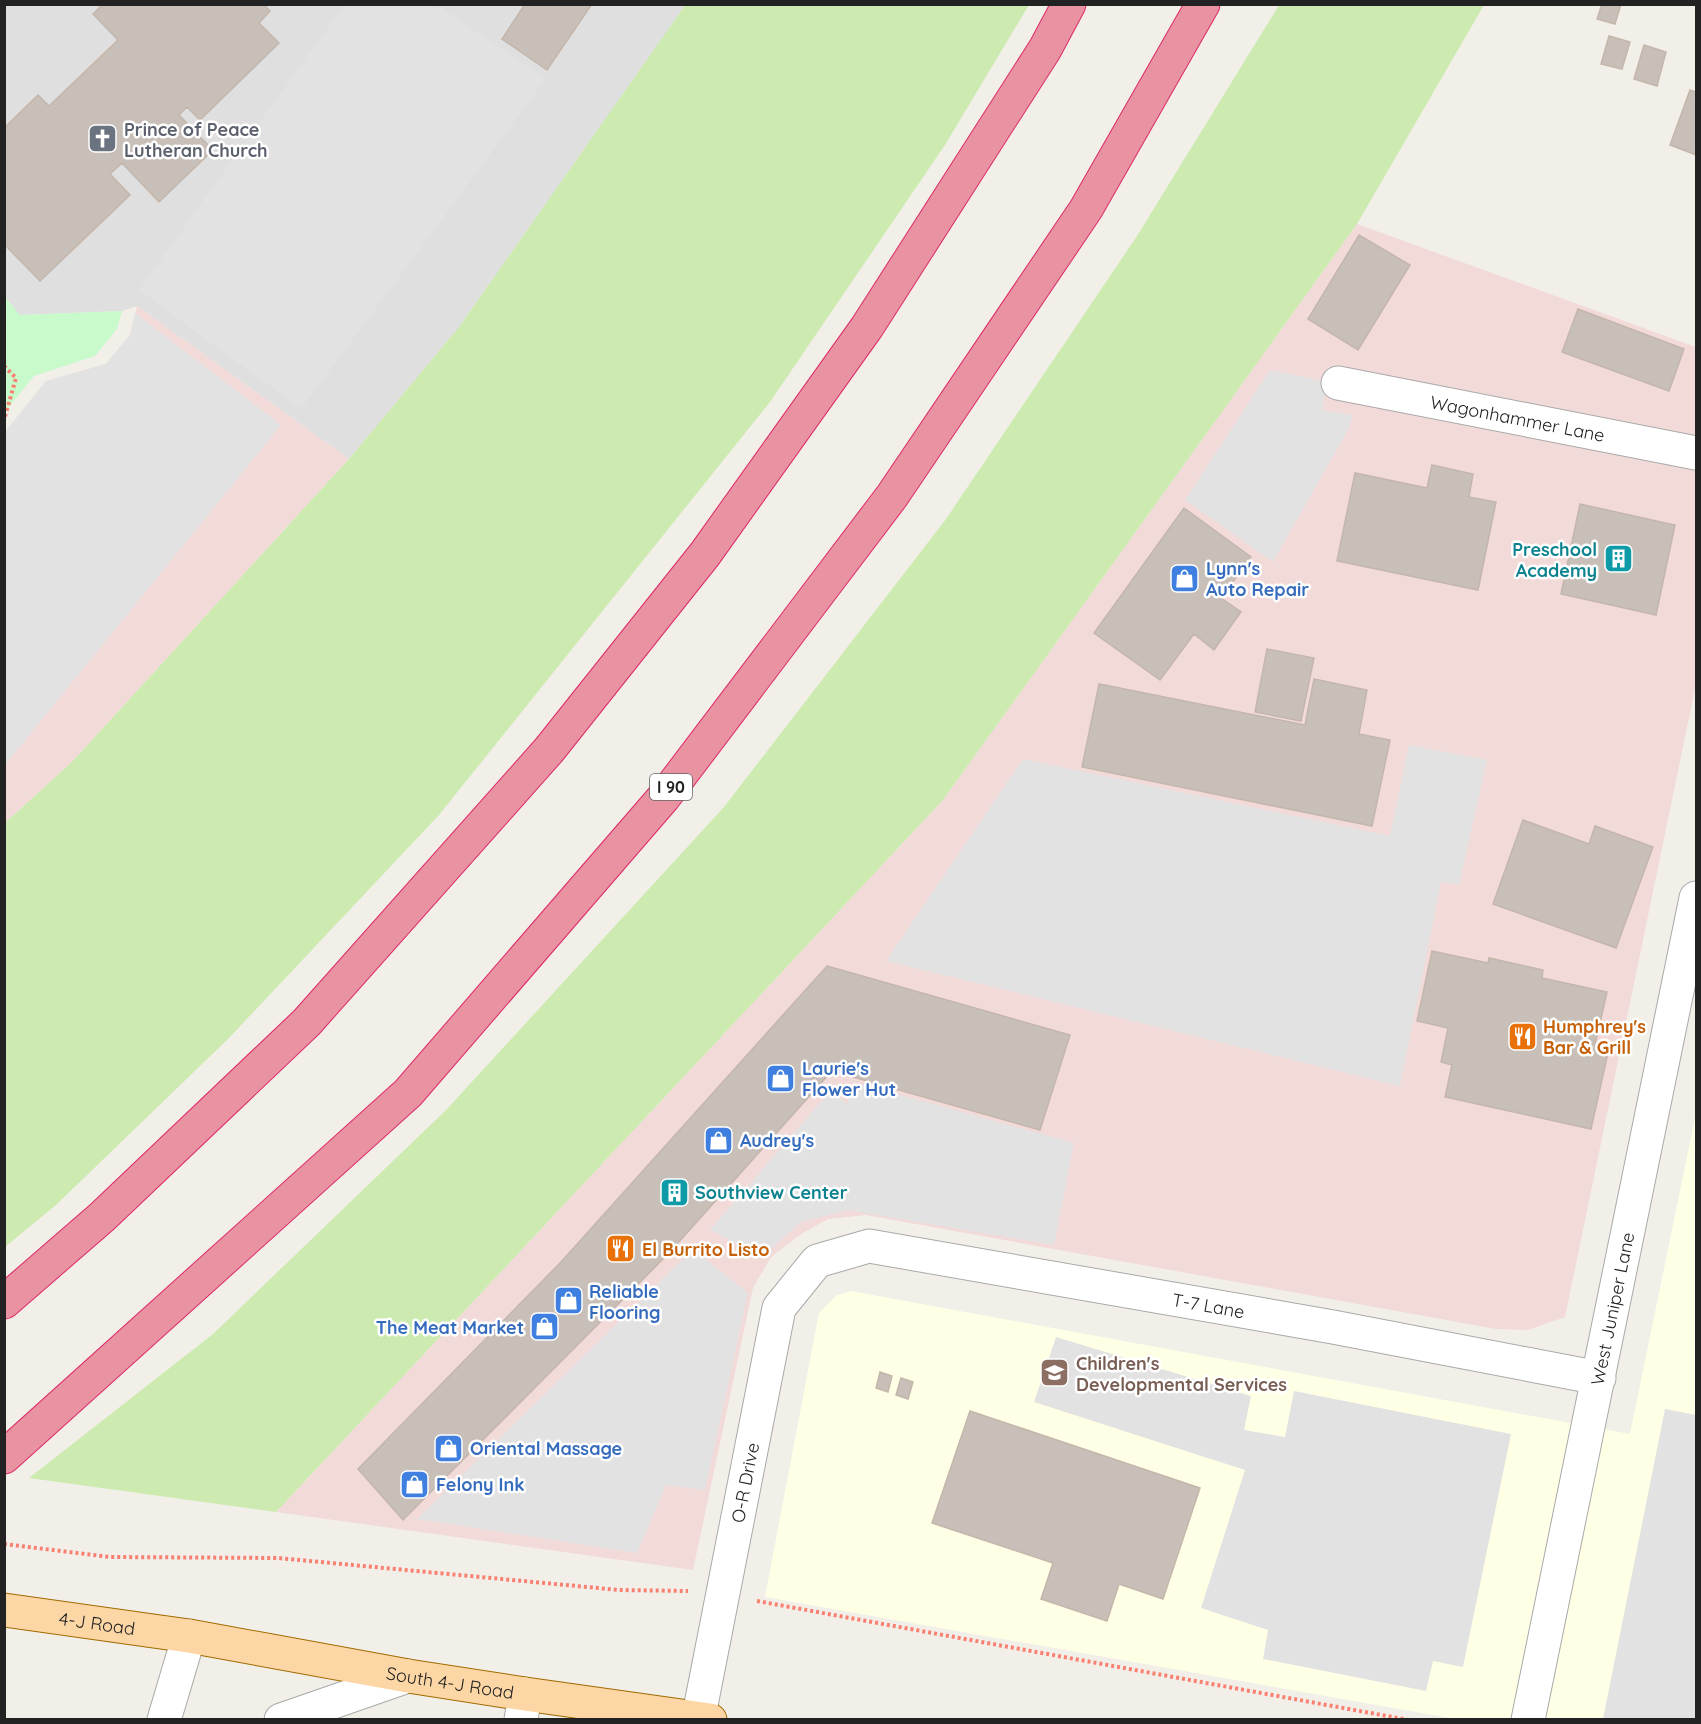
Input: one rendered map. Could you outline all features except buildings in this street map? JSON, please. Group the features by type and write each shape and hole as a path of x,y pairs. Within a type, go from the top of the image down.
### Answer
{"highway":[{"path":"4,1302 102,1216 308,1022 549,750 705,554 867,327 1039,59 1069,4"},
{"name":"I 90","path":"4,1457 408,1093 664,797 892,496 1086,209 1203,4"}],"main road":[{"name":"4-J Road","path":"4,1610 189,1636"},
{"name":"South 4-J Road","path":"189,1636 408,1676 523,1707 702,1719"}],"street":[{"name":"Wagonhammer Lane","path":"1338,383 1696,453"},
{"name":"West Juniper Lane","path":"1528,1719 1696,898"},
{"name":"T-7 Lane","path":"817,1261 869,1246 1333,1326 1599,1378"},
{"name":"O-R Drive","path":"702,1719 779,1308 817,1261"},
{"path":"164,1719 189,1636"},
{"path":"281,1719 408,1676"}],"path":[{"path":"4,366 16,378 4,420"},
{"path":"4,1544 110,1557 278,1558 619,1590 683,1590"},
{"path":"759,1601 1409,1719"}],"shaded area":[{"path":"345,4 437,5 546,79 301,409 139,290"},
{"path":"4,5 686,5 459,327 349,459 137,306 122,311 20,315 5,297"},
{"path":"1357,224 1696,347 1696,684 1565,1317 1528,1330 1496,1329 866,1215 828,1219 801,1234 771,1257 753,1288 693,1570 276,1512 943,800"},
{"path":"137,306 349,459 72,762 5,823 5,432 46,381 106,364 130,335"},
{"path":"135,313 281,425 5,765 5,432 46,381 106,364 130,335"},
{"path":"1270,370 1328,382 1322,410 1353,415 1349,428 1273,562 1185,500"},
{"path":"1409,745 1487,760 1459,885 1441,882 1400,1086 886,961 1023,759 1390,836"},
{"path":"853,1082 1074,1143 1054,1245 848,1210 801,1222 763,1256 710,1230 831,1090 847,1104"},
{"name":"Children's Developmental Services","path":"1696,1113 1696,1719 1456,1719 765,1597 819,1313 837,1295 851,1291 1630,1434"},
{"path":"693,1249 748,1293 705,1490 666,1485 637,1553 417,1519"},
{"path":"1056,1337 1251,1396 1244,1430 1285,1437 1294,1391 1511,1434 1463,1667 1433,1661 1426,1691 1263,1659 1268,1630 1201,1608 1245,1470 1034,1402"},
{"path":"1665,1409 1696,1415 1696,1719 1603,1719"}],"green space":[{"path":"686,4 1029,5 945,145 770,402 439,815 228,1039 56,1205 5,1247 5,823 72,762 349,459 459,327"},
{"path":"1279,5 1484,5 1357,224 943,800 276,1512 29,1478 213,1334 446,1110 724,807 946,519 1137,236"},
{"path":"5,297 20,315 122,311 117,329 95,356 34,376 5,412"}],"place":[{"name":"Prince of Peace Lutheran Church","path":"103,139"},
{"name":"Preschool Academy","path":"1618,559"},
{"name":"Lynn's Auto Repair","path":"1185,578"},
{"name":"Humphrey's Bar & Grill","path":"1522,1036"},
{"name":"Laurie's Flower Hut","path":"781,1078"},
{"name":"Audrey's","path":"719,1140"},
{"name":"Southview Center","path":"674,1192"},
{"name":"El Burrito Listo","path":"621,1249"},
{"name":"Reliable Flooring","path":"568,1301"},
{"name":"The Meat Market","path":"545,1327"},
{"name":"Children's Developmental Services","path":"1055,1373"},
{"name":"Oriental Massage","path":"449,1448"},
{"name":"Felony Ink","path":"415,1484"}]}
